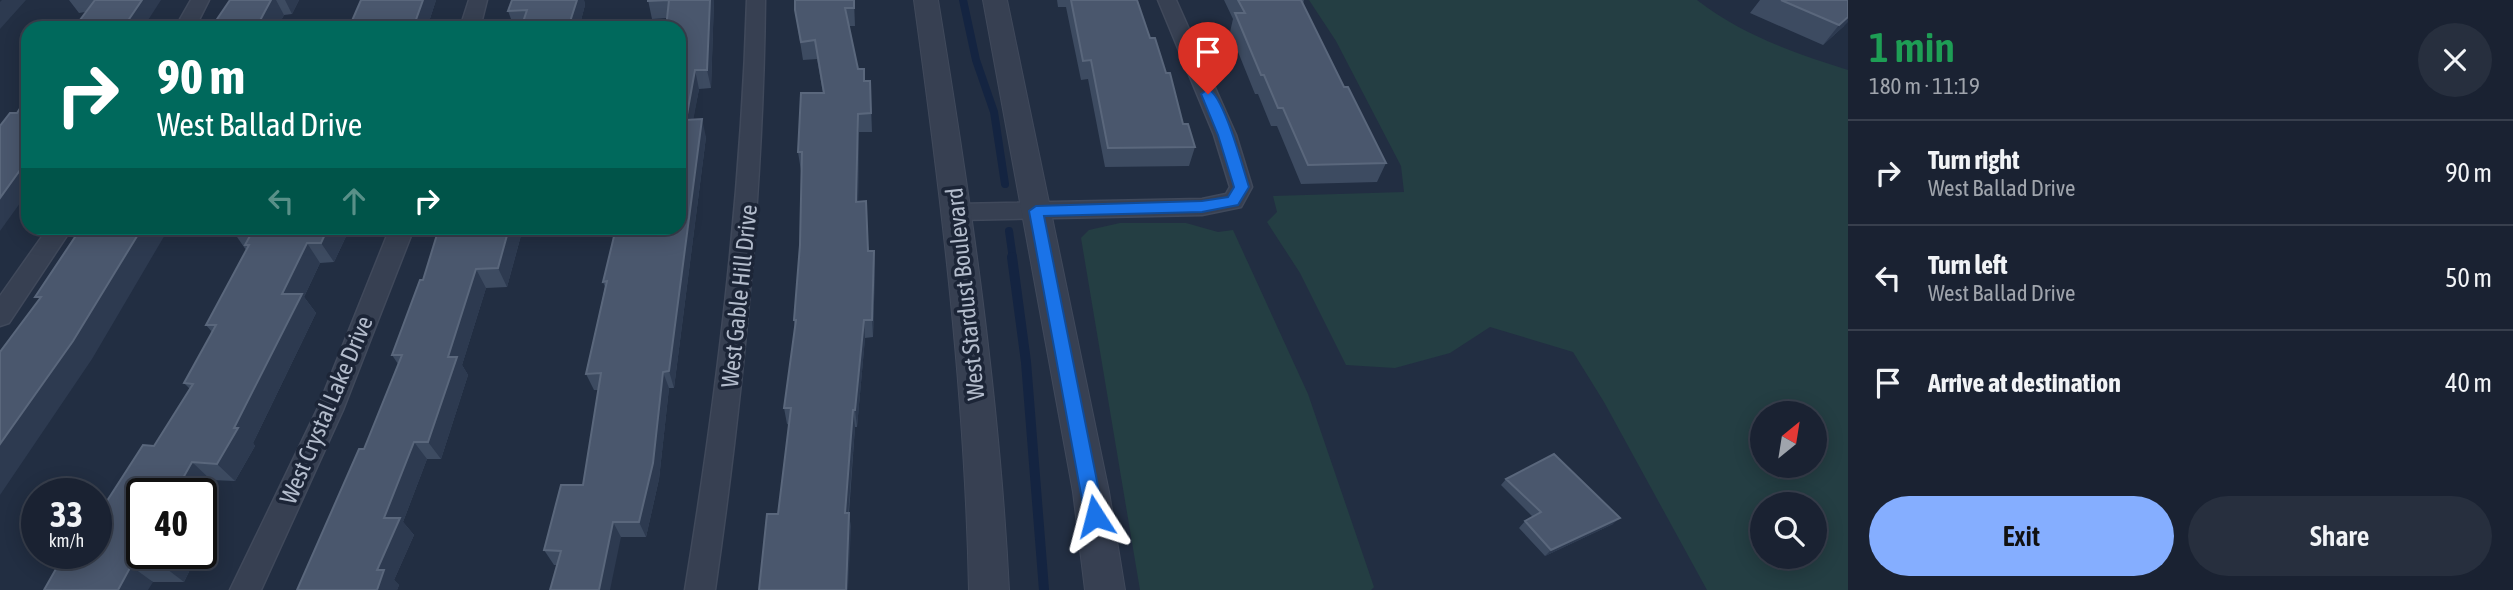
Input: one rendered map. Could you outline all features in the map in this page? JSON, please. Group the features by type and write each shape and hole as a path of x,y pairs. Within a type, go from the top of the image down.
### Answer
{"street":[{"path":"189,21 200,0"},
{"path":"472,21 478,0"},
{"name":"West Gable Hill Drive","path":"701,590 727,420 744,273 756,109 756,0"},
{"name":"West Stardust Boulevard","path":"926,0 958,212 987,507 989,590"},
{"path":"995,0 1091,492 1105,590"},
{"path":"958,212 1202,207 1233,201 1241,187 1225,135 1167,0"},
{"path":"0,316 55,235"},
{"name":"West Crystal Lake Drive","path":"245,590 330,410 399,235"}],"green space":[{"path":"1309,0 1697,0 1750,33 1788,50 1848,70 1848,590 1707,590 1604,402 1573,352 1490,327 1450,353 1395,368 1346,365 1300,273 1267,222 1277,212 1273,196 1404,192 1401,166 1336,41"},
{"path":"1120,223 1186,223 1218,232 1233,230 1308,394 1374,587 1371,590 1140,590 1081,238 1089,230"}],"building":[{"path":"95,0 142,0 128,21 79,21"},
{"path":"230,0 271,0 260,21 216,21"},
{"path":"361,0 423,0 416,21 352,21"},
{"path":"512,0 577,0 570,21 523,21 527,10 508,11"},
{"path":"669,0 710,0 707,70 695,70 686,120 686,21 667,21"},
{"path":"795,0 854,0 854,8 845,8 858,69 864,69 864,81 870,81 871,113 858,114 856,202 866,201 868,251 874,251 872,320 864,320 853,410 845,513 849,513 846,590 759,590 767,514 778,514 791,408 784,408 796,320 800,245 802,152 798,152 801,93 824,93 815,40 801,42"},
{"path":"1071,0 1137,0 1150,38 1155,38 1166,73 1170,73 1183,124 1188,124 1195,147 1108,148 1091,60 1083,61"},
{"path":"1238,0 1301,0 1386,163 1308,165 1283,108 1278,108 1264,75 1261,75 1235,13 1245,13"},
{"path":"1781,0 1848,0 1848,17 1839,25"},
{"path":"21,107 21,169 0,198 0,126 10,113 17,113"},
{"path":"702,119 669,371 663,372 653,463 639,522 613,522 599,590 550,590 561,551 544,550 561,485 583,485 601,373 586,374 607,281 603,282 614,235 686,235 686,120"},
{"path":"76,235 138,235 73,341 0,444 0,352 41,297 35,297"},
{"path":"250,235 325,235 321,243 307,243 282,294 302,294 234,428 238,428 217,464 192,462 183,478 126,478 126,569 129,569 118,590 44,590 56,569 112,569 112,493 143,445 154,446 193,384 184,383 216,325 206,325 249,245 245,245"},
{"path":"437,235 507,235 498,268 476,269 448,357 457,357 428,442 414,442 384,518 400,518 377,570 384,570 377,590 297,590 359,449 364,449 402,355 392,355 420,280 423,280"},
{"path":"1554,454 1620,518 1551,550 1525,521 1541,512 1506,479"}],"waterway":[{"path":"963,0 976,60 994,112 1005,184"},
{"path":"1009,231 1013,259"},
{"path":"1012,257 1026,362 1044,590"}],"route":[{"path":"1095,516 1036,211 1202,207 1233,201 1241,187 1225,135 1208,94"}]}
